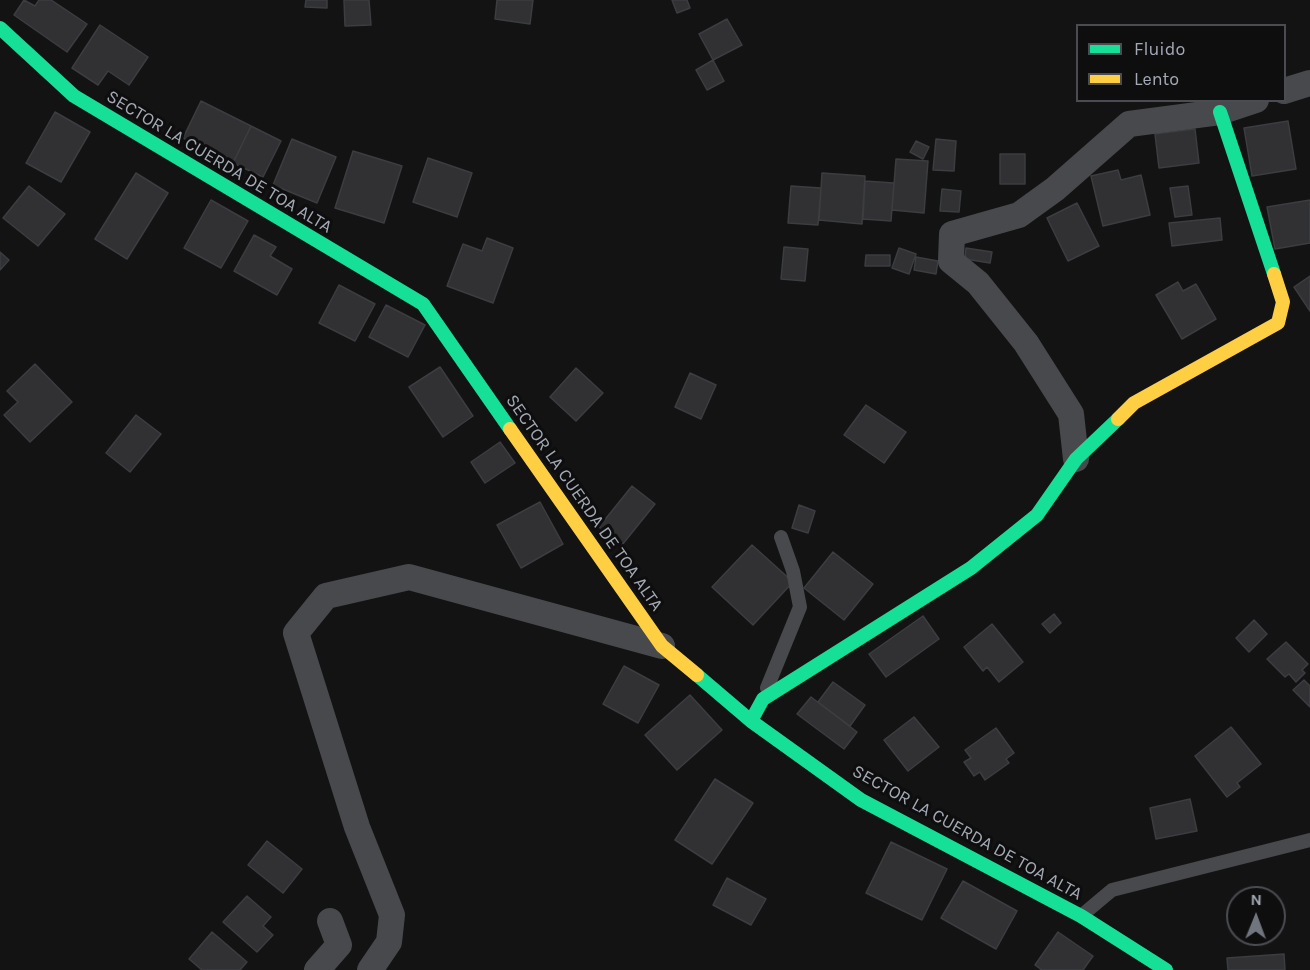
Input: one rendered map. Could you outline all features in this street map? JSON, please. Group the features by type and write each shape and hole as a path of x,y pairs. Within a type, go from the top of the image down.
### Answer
{"street":[{"name":"SECTOR LA CUERDA DE TOA ALTA","path":"0,28 74,96 423,304 662,646 750,721 861,800 1081,916 1166,970"},
{"path":"1286,90 1310,83"},
{"path":"1076,459 1071,414 1026,343 978,283 951,261 952,234 1019,215 1055,189 1129,124 1220,112 1250,102"},
{"path":"750,721 763,699 971,568 1038,515 1076,459 1134,403 1278,323 1283,302 1220,112"},
{"path":"370,970 389,942 392,915 357,827 296,633 326,596 409,577 662,646"},
{"path":"317,970 339,945 330,921"}],"lane":[{"path":"763,699 800,607 793,571 782,537"},
{"path":"1081,916 1113,891 1310,840"}],"building":[{"path":"24,0 35,6 39,0 51,0 87,24 67,52 14,15"},
{"path":"306,0 327,0 327,8 305,7"},
{"path":"344,0 369,0 371,25 345,26"},
{"path":"497,0 533,0 530,24 495,19"},
{"path":"672,0 687,0 690,8 677,13"},
{"path":"727,19 742,45 713,60 699,34"},
{"path":"100,25 148,57 129,85 108,71 98,85 72,68"},
{"path":"713,60 724,81 707,90 696,70"},
{"path":"201,101 251,126 233,163 183,138"},
{"path":"55,112 90,132 61,182 26,163"},
{"path":"1288,121 1296,169 1252,176 1244,128"},
{"path":"251,126 281,141 263,177 233,163"},
{"path":"1195,129 1199,163 1159,168 1155,134"},
{"path":"292,139 336,157 317,203 273,185"},
{"path":"936,139 956,141 954,171 933,170"},
{"path":"916,141 929,147 923,159 910,152"},
{"path":"353,151 402,166 384,223 335,208"},
{"path":"1000,154 1025,154 1025,184 1000,184"},
{"path":"428,158 472,173 457,217 413,202"},
{"path":"896,159 928,161 924,213 892,210"},
{"path":"1118,170 1121,180 1141,175 1150,215 1103,226 1091,176"},
{"path":"136,173 168,193 127,259 95,239"},
{"path":"822,173 865,176 862,224 819,220"},
{"path":"865,181 894,183 891,221 863,219"},
{"path":"29,186 65,214 38,246 3,218"},
{"path":"791,186 821,188 818,225 788,223"},
{"path":"1188,186 1192,215 1175,217 1170,188"},
{"path":"942,189 961,191 959,212 940,211"},
{"path":"211,200 248,221 221,268 184,248"},
{"path":"1310,200 1310,243 1275,249 1267,207"},
{"path":"1077,203 1099,246 1068,261 1047,218"},
{"path":"1220,218 1222,240 1172,246 1169,223"},
{"path":"254,235 276,247 270,256 292,269 277,295 234,271"},
{"path":"487,238 513,248 493,303 447,286 463,244 482,251"},
{"path":"784,247 808,249 805,281 781,279"},
{"path":"899,248 916,254 909,274 892,268"},
{"path":"966,248 992,252 990,263 965,259"},
{"path":"0,252 9,260 0,270"},
{"path":"866,255 890,255 890,266 865,266"},
{"path":"916,257 938,261 936,274 914,270"},
{"path":"1310,276 1310,311 1294,287"},
{"path":"1178,282 1183,291 1196,284 1216,319 1182,339 1156,295"},
{"path":"339,285 375,304 355,341 319,323"},
{"path":"386,305 425,325 408,357 369,337"},
{"path":"35,364 72,402 30,442 4,415 18,402 7,391"},
{"path":"440,367 473,416 443,437 409,387"},
{"path":"576,368 603,393 576,421 550,397"},
{"path":"690,373 716,385 701,419 675,407"},
{"path":"866,405 906,432 884,463 844,435"},
{"path":"136,415 161,434 130,472 106,453"},
{"path":"500,442 515,463 485,483 471,462"},
{"path":"632,486 655,504 622,545 599,527"},
{"path":"540,502 563,544 521,568 497,525"},
{"path":"799,505 815,511 808,533 792,528"},
{"path":"752,545 793,582 753,625 712,587"},
{"path":"833,552 873,584 844,620 804,588"},
{"path":"1054,614 1061,623 1050,633 1042,624"},
{"path":"923,616 939,639 886,677 869,654"},
{"path":"1254,620 1267,634 1249,652 1236,638"},
{"path":"992,624 1023,662 999,682 987,667 983,671 964,647"},
{"path":"1286,642 1308,664 1302,670 1305,673 1296,682 1289,674 1285,677 1267,659"},
{"path":"624,666 659,685 638,723 603,704"},
{"path":"1304,680 1310,686 1310,707 1293,690"},
{"path":"833,682 865,705 850,726 818,702"},
{"path":"690,695 722,730 677,770 645,735"},
{"path":"811,697 857,732 844,749 797,714"},
{"path":"914,717 939,747 908,771 884,740"},
{"path":"1231,727 1261,764 1237,783 1240,787 1227,797 1195,756"},
{"path":"996,728 1014,753 1006,759 1009,763 985,780 980,772 974,776 964,762 971,758 965,750"},
{"path":"715,779 753,803 712,864 675,840"},
{"path":"1190,799 1197,831 1156,839 1150,808"},
{"path":"267,841 302,869 283,893 248,865"},
{"path":"891,842 947,869 922,920 866,893"},
{"path":"727,878 766,899 751,925 713,905"},
{"path":"963,881 1017,911 996,949 941,918"},
{"path":"247,896 271,917 263,926 273,935 257,952 223,922"},
{"path":"212,932 247,962 240,970 202,970 189,959"},
{"path":"1058,932 1093,956 1083,970 1042,970 1035,965"},
{"path":"1284,954 1285,970 1228,970 1227,958"}],"traffic: fast":[{"path":"0,28 74,96 423,304 510,429"},
{"path":"1220,112 1274,274"},
{"path":"751,721 763,699 971,568 1037,515 1076,459 1118,419"},
{"path":"697,675 751,721 861,800 1081,916 1166,970"}],"traffic: slow":[{"path":"1118,419 1134,403 1278,323 1283,302 1274,274"},
{"path":"510,429 662,646 697,675"}]}
